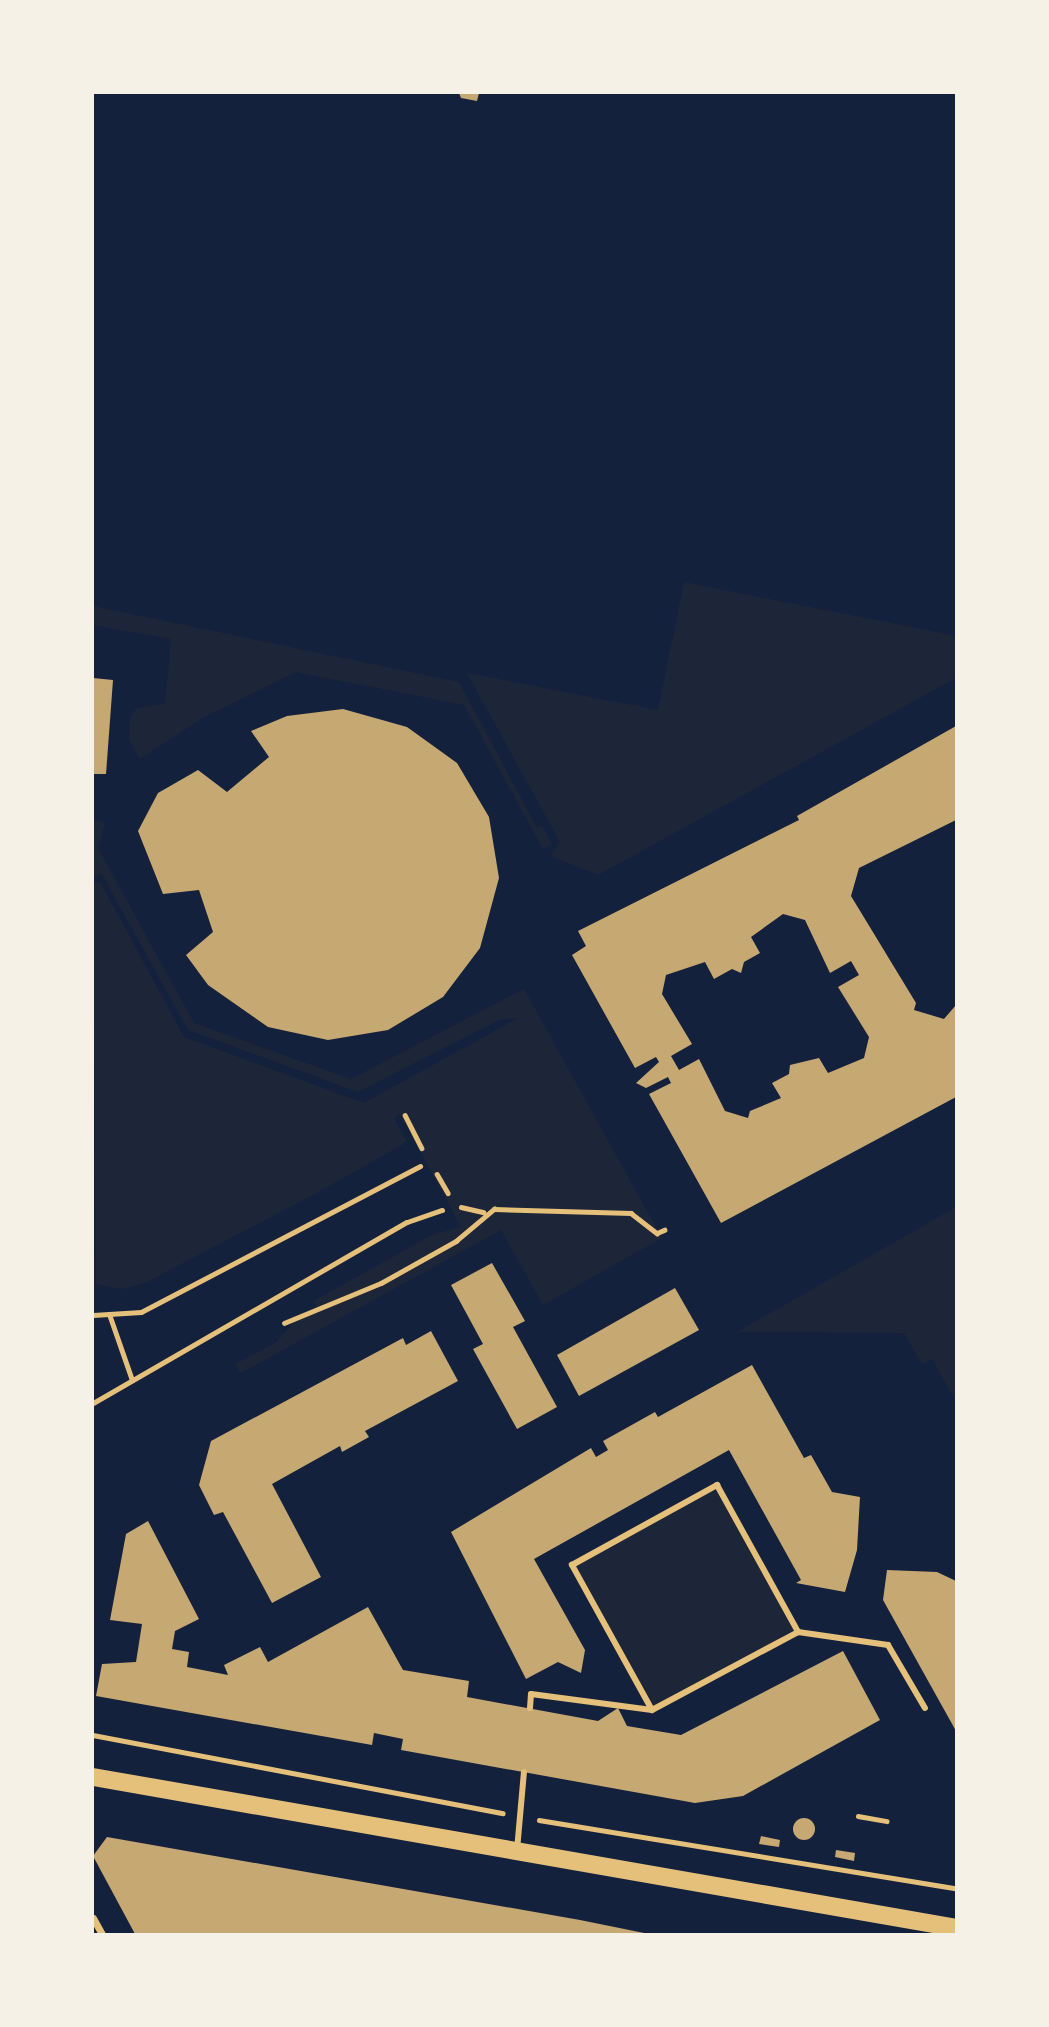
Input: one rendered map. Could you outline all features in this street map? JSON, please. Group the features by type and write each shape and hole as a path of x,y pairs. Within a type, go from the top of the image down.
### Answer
{"main road":[{"path":"93,1777 516,1855 956,1928"}],"street":[{"path":"652,1710 572,1565 717,1485 798,1632"},
{"path":"530,1708 531,1694 652,1710 798,1632 888,1645 925,1708"},
{"path":"516,1855 524,1772"},
{"path":"93,1918 102,1934"}],"lane":[{"path":"93,1315 142,1312 420,1166"},
{"path":"93,1403 407,1222 442,1210"},
{"path":"109,1314 132,1380"}],"path":[{"path":"284,1323 381,1283 456,1241 494,1209 631,1213 657,1233 664,1230"},
{"path":"858,1816 887,1821"}],"shaded area":[{"path":"684,582 956,636 956,678 598,875 551,856 560,842 467,673 658,710"},
{"path":"93,606 459,682 537,828 542,826 552,844 543,849 464,705 296,672 204,717 140,759 129,740 130,716 137,708 165,704 171,639 93,625"},
{"path":"93,820 105,823 98,848 194,1023 351,1079 524,989 662,1238 543,1305 501,1230 241,1373 235,1364 277,1342 296,1319 318,1311 314,1301 432,1235 461,1227 400,1114 394,1118 407,1142 313,1195 145,1283 121,1289 96,1284 93,883 100,882 184,1037 364,1103 518,1018 499,1020 358,1092 188,1030 102,874 93,876"},
{"path":"956,1207 956,1402 932,1359 922,1364 904,1333 737,1332"},
{"path":"717,1485 798,1632 652,1710 572,1565"}],"building":[{"path":"459,93 479,93 477,101 461,98"},
{"path":"93,678 113,680 106,774 93,774"},
{"path":"343,709 407,727 457,763 489,817 499,878 480,948 443,997 388,1030 328,1040 268,1027 208,985 186,955 213,932 199,890 163,894 138,831 158,793 198,770 227,792 269,757 251,731 287,716"},
{"path":"956,726 956,820 859,868 851,896 916,1003 914,1010 944,1019 956,1005 956,1097 721,1223 649,1094 671,1083 668,1077 646,1088 636,1083 659,1062 656,1057 635,1068 572,955 586,946 578,931 799,820 797,816","holes":["783,914 805,920 830,973 851,961 859,975 838,987 869,1037 864,1058 828,1073 819,1058 790,1065 789,1074 772,1083 781,1098 750,1111 748,1118 725,1111 699,1059 679,1070 671,1056 692,1044 662,994 666,975 705,962 714,979 732,969 741,973 744,962 760,953 751,937"]},
{"path":"492,1263 525,1321 513,1327 557,1407 517,1429 473,1349 483,1344 451,1285"},
{"path":"675,1288 699,1330 579,1396 557,1355"},
{"path":"431,1331 458,1381 365,1431 369,1437 342,1452 340,1446 272,1484 321,1577 272,1603 223,1512 214,1515 199,1485 211,1441 403,1338 406,1345"},
{"path":"752,1365 804,1458 811,1455 832,1492 860,1497 857,1550 845,1592 796,1583 801,1580 729,1450 534,1559 585,1650 581,1673 558,1662 526,1679 451,1532 591,1448 596,1457 608,1450 603,1441 655,1412 658,1417"},
{"path":"148,1521 199,1619 175,1631 172,1649 189,1652 187,1667 228,1675 224,1665 260,1647 268,1662 368,1607 403,1670 469,1681 467,1697 598,1721 618,1708 627,1726 681,1735 843,1651 880,1720 743,1796 695,1803 401,1750 403,1739 374,1733 372,1745 96,1696 102,1664 136,1662 142,1624 110,1620 126,1534"},
{"path":"887,1570 937,1572 956,1581 956,1731 883,1600"},
{"path":"804,1818 812,1821 815,1829 812,1837 804,1840 796,1837 793,1829 796,1821"},
{"path":"761,1836 780,1840 779,1847 759,1844"},
{"path":"107,1837 649,1934 135,1934 93,1856"},
{"path":"836,1850 855,1853 854,1861 835,1857"}]}
